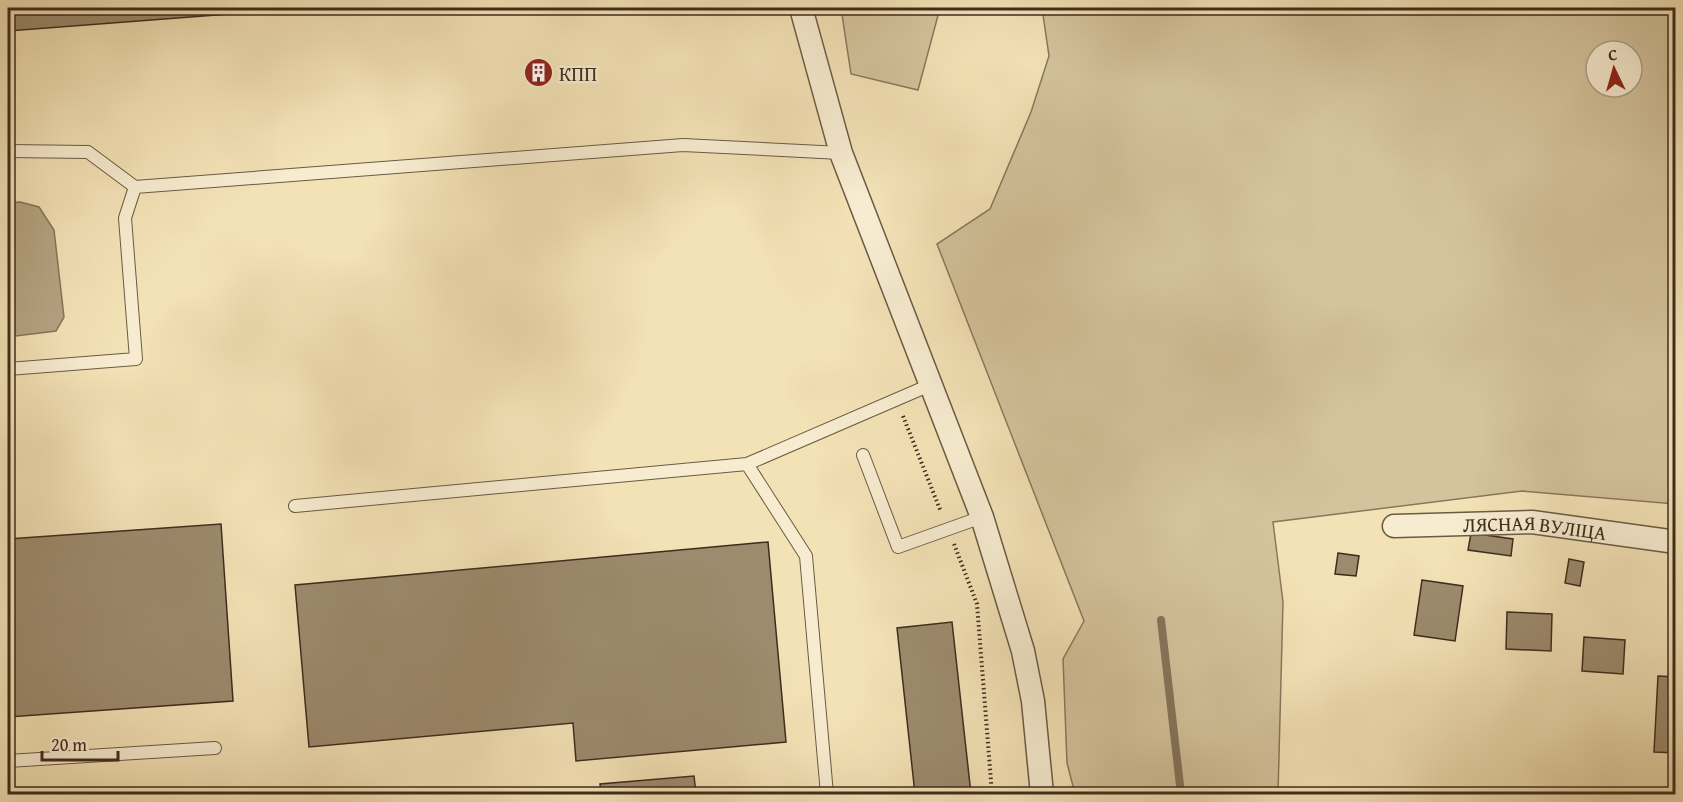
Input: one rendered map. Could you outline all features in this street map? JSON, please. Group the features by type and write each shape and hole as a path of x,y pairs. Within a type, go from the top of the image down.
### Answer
{"street":[{"path":"801,8 841,153 982,517 1023,651 1033,701 1042,795"},
{"name":"ЛЯСНАЯ ВУЛІЦА","path":"1394,526 1532,522 1676,542"}],"lane":[{"path":"8,151 88,152 135,187 683,146 841,153"},
{"path":"8,369 136,359 125,218 135,187"},
{"path":"295,506 747,464 930,385"},
{"path":"863,455 898,547 982,517"},
{"path":"747,464 806,556 827,795"},
{"path":"8,761 215,748"}],"path":[{"path":"896,399 977,604 992,795"}],"shaded area":[{"path":"841,8 940,8 918,90 851,74"},
{"path":"1042,8 1675,8 1675,504 1522,491 1273,522 1283,602 1278,794 1075,794 1067,763 1063,659 1084,621 937,244 990,209 1031,112 1049,56"},
{"path":"20,202 39,207 54,230 64,317 56,331 8,337 8,203"}],"building":[{"path":"8,8 309,8 8,31"},
{"name":"КПП","path":"547,64 548,81 530,82 529,65"},
{"path":"221,524 233,701 8,717 8,539"},
{"path":"1471,533 1513,539 1511,556 1468,550"},
{"path":"768,542 786,742 576,761 573,723 309,747 295,585"},
{"path":"1338,553 1359,556 1356,576 1335,574"},
{"path":"1569,559 1584,562 1580,586 1565,583"},
{"path":"1422,580 1463,586 1455,641 1414,635"},
{"path":"1507,612 1552,614 1551,651 1506,649"},
{"path":"952,622 971,794 915,794 897,628"},
{"path":"1584,637 1625,640 1623,674 1582,671"},
{"path":"1658,676 1676,677 1676,753 1654,752"},
{"path":"694,776 696,794 601,794 600,784"}],"waterway":[{"path":"1161,620 1181,794"}],"place":[{"name":"КПП","path":"538,73"}]}
